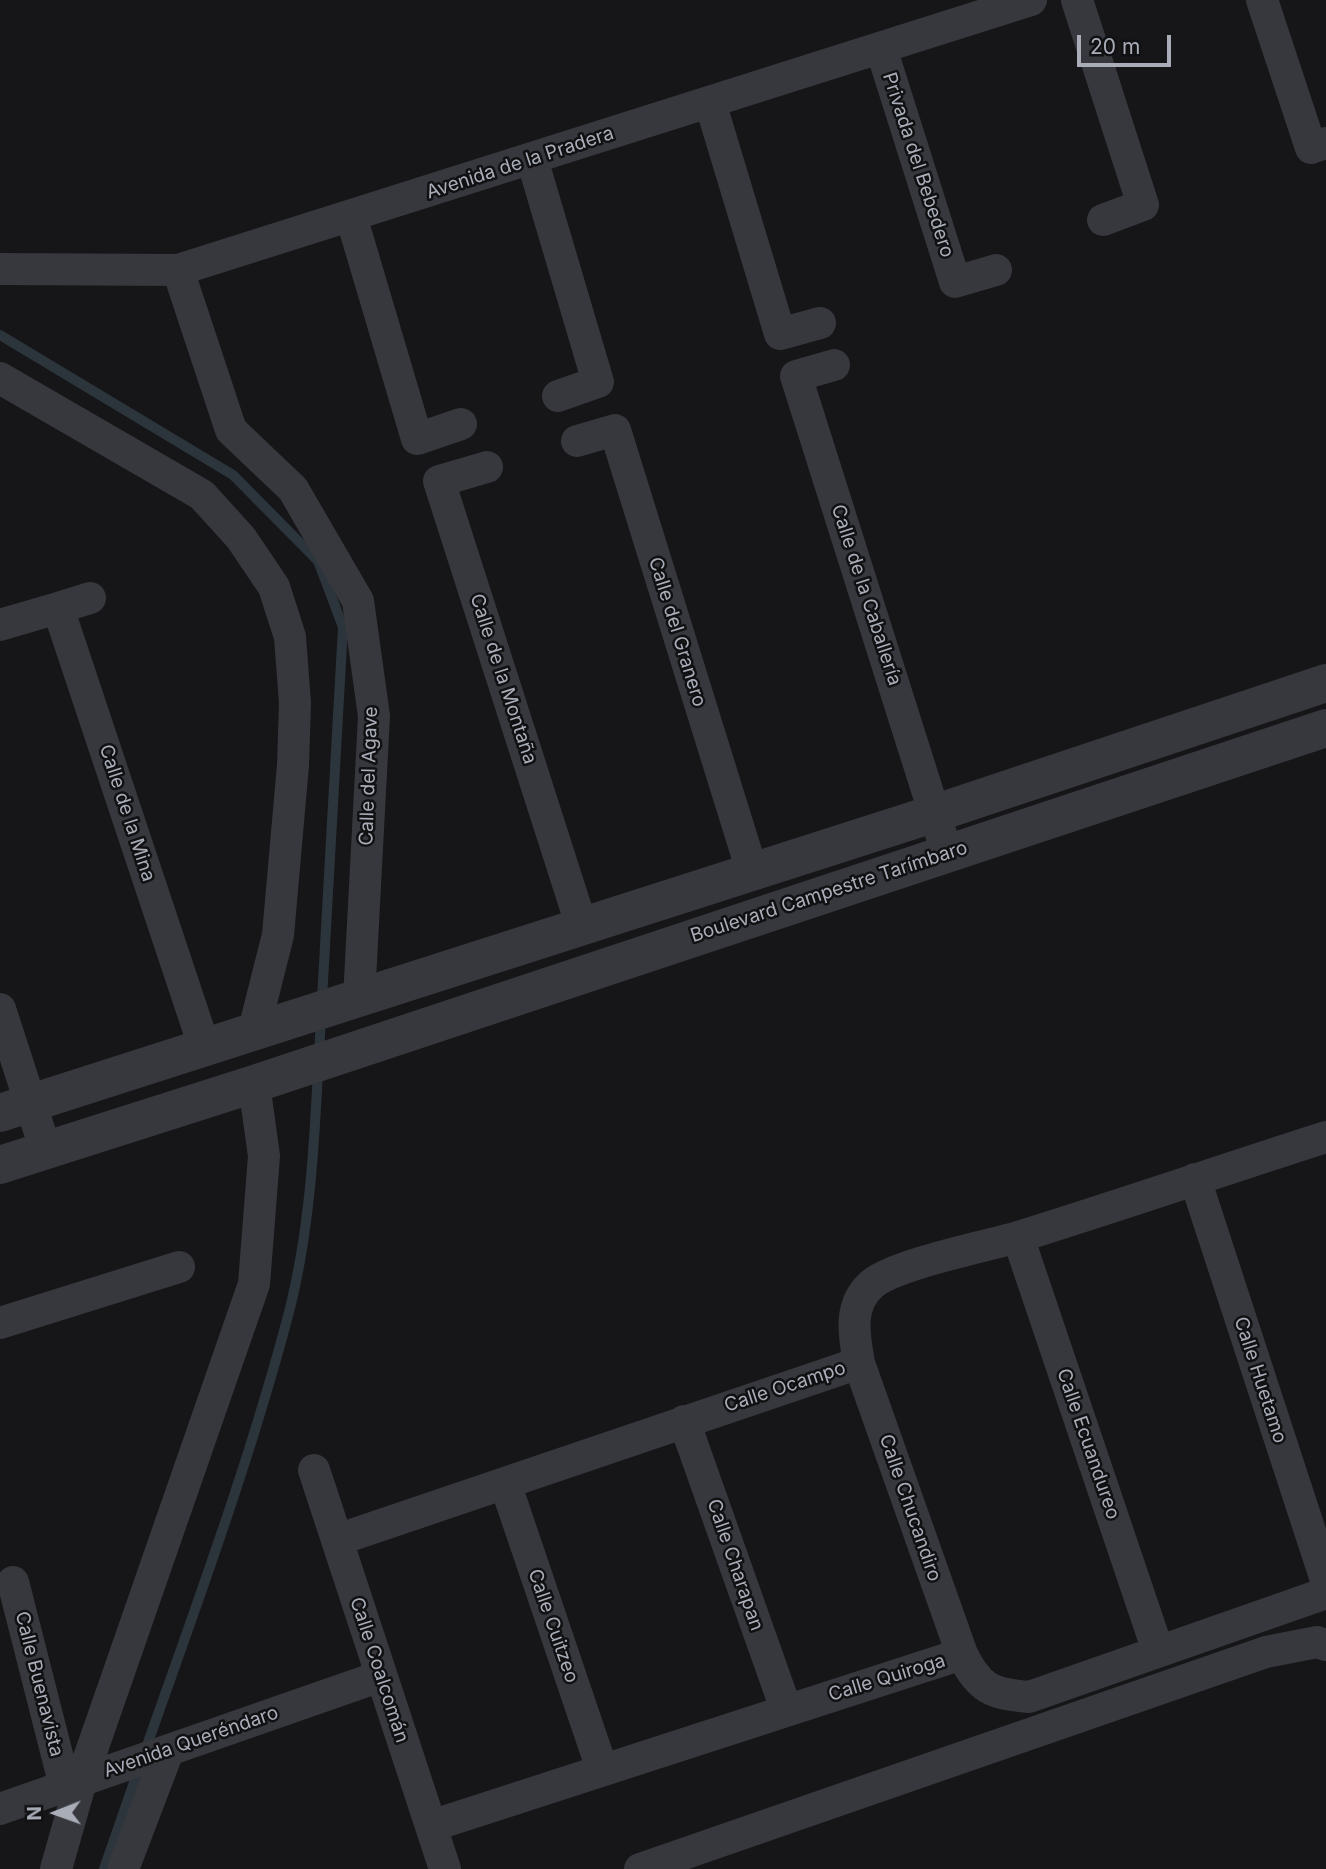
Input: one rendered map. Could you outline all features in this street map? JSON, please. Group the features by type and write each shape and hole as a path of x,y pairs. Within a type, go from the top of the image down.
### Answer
{"street":[{"name":"Avenida de la Pradera","path":"0,269 178,270 1031,0"},
{"path":"1077,0 1143,205 1103,220"},
{"path":"1262,0 1311,148 1326,143"},
{"name":"Privada del Bebedero","path":"881,48 956,282 996,270"},
{"path":"710,102 780,334 820,323"},
{"path":"532,159 598,382 558,396"},
{"path":"351,216 417,439 461,424"},
{"name":"Calle del Agave","path":"178,270 231,430 293,489 358,601 374,716 346,1004"},
{"name":"Calle de la Caballería","path":"834,365 796,376 947,852"},
{"path":"0,378 202,495 242,538 274,587 290,637 295,703 293,765 267,1029"},
{"name":"Calle del Granero","path":"577,441 615,430 752,871"},
{"name":"Calle de la Montaña","path":"487,467 439,481 582,924"},
{"path":"0,625 90,598"},
{"name":"Calle de la Mina","path":"58,608 205,1049"},
{"path":"15,1108 346,1004 582,924 936,813 1326,683"},
{"name":"Boulevard Campestre Tarímbaro","path":"0,1165 1326,728"},
{"path":"0,1009 15,1108 46,1151"},
{"path":"56,1869 82,1780 254,1284 268,1078"},
{"name":"Calle Ocampo","path":"337,1540 859,1363 853,1331 857,1302 872,1284 893,1272 1018,1237 1326,1137"},
{"name":"Calle Huetamo","path":"1195,1179 1326,1580"},
{"name":"Calle Ecuandureo","path":"1018,1237 1158,1651"},
{"path":"0,1323 179,1267"},
{"name":"Calle Chucandiro","path":"859,1363 962,1654"},
{"name":"Calle Charapan","path":"684,1421 786,1709"},
{"name":"Calle Coalcomán","path":"314,1471 445,1869"},
{"name":"Calle Cuitzeo","path":"505,1483 602,1769"},
{"name":"Calle Buenavista","path":"13,1582 82,1780"},
{"name":"Calle Quiroga","path":"430,1826 962,1654 972,1675 997,1695 1030,1697 1326,1593"},
{"path":"640,1869 1266,1652 1317,1642 1326,1645"},
{"name":"Avenida Queréndaro","path":"0,1809 381,1676"},
{"path":"123,1869 158,1754"}],"waterway":[{"path":"0,335 233,475 318,561 343,627 322,999"},
{"path":"319,1055 321,1018"},
{"path":"145,1751 240,1478 289,1312 306,1223 318,1070"},
{"path":"104,1869 139,1768"}]}
